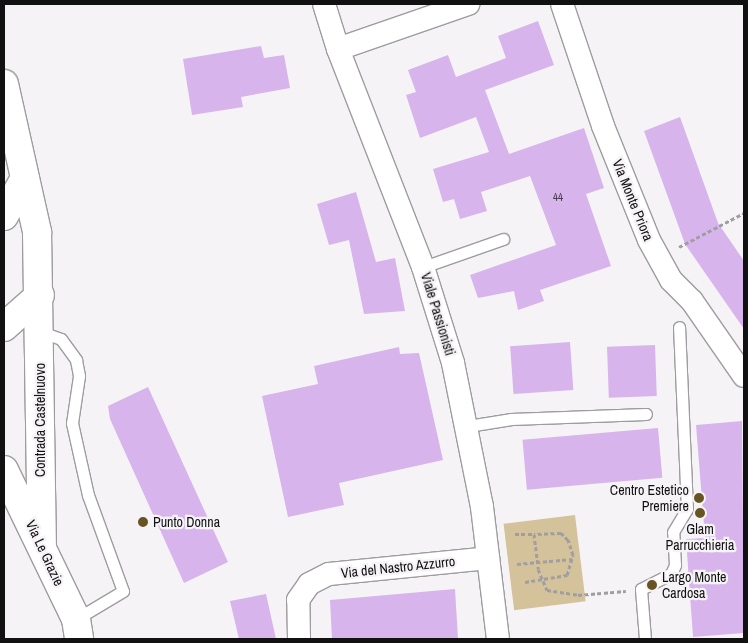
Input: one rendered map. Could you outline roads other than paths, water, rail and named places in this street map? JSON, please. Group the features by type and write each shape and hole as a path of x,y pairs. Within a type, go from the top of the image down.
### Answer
{"main road":[{"name":"Contrada Castelnuovo","path":"4,84 37,232 41,332 39,432 42,546"},
{"path":"4,216 25,178"},
{"path":"4,328 40,295"},
{"name":"Via Le Grazie","path":"4,470 42,546 77,629"}],"street":[{"name":"Viale Passionisti","path":"324,4 338,49 423,267 453,363 468,426 498,639"},
{"path":"338,49 468,4"},
{"name":"Via Monte Priora","path":"562,4 603,126 656,253 672,280 692,301 744,376"},
{"name":"Via del Nastro Azzurro","path":"299,639 298,600 309,584 329,574 488,558"}],"lane":[{"path":"423,267 503,239"},
{"path":"645,639 641,590 670,574 675,565 673,532 687,509 679,327"},
{"path":"41,332 61,339 76,360 79,376 72,423 88,495 123,591 77,629"},
{"path":"468,426 511,419 646,414"}],"place":[{"name":"Centro Estetico Premiere","path":"699,498"},
{"name":"Glam Parrucchieria","path":"700,513"},
{"name":"Punto Donna","path":"143,522"},
{"name":"Largo Monte Cardosa","path":"652,585"}]}
